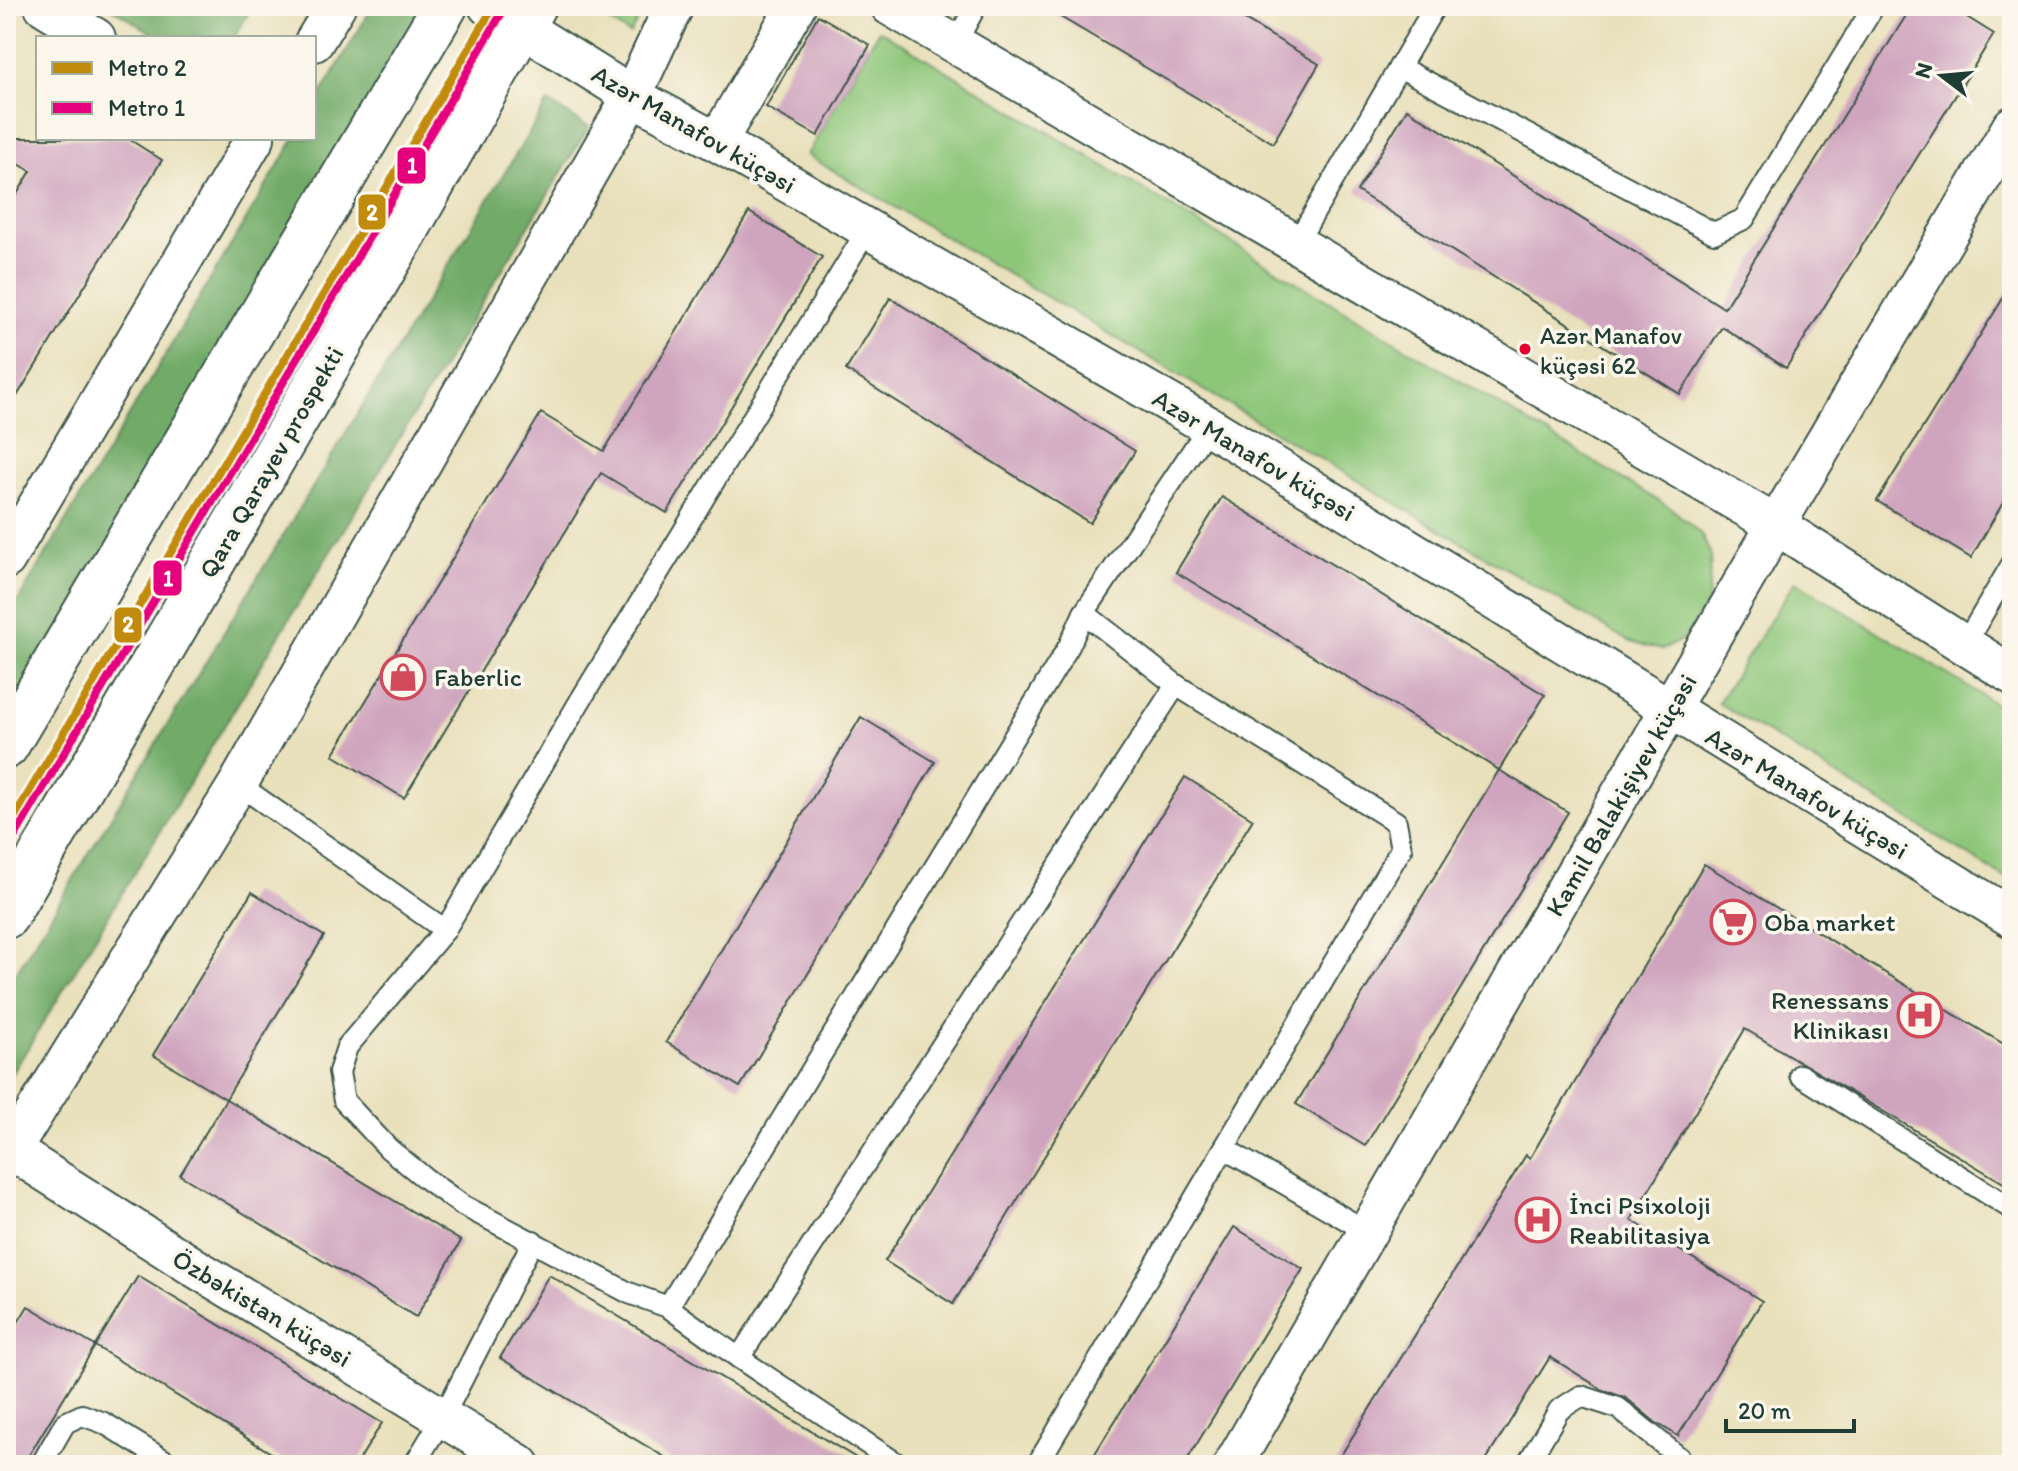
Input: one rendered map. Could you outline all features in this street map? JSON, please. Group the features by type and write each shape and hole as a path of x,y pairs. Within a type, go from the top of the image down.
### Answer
{"main road":[{"path":"6,746 445,6"},
{"name":"Qara Qarayev prospekti","path":"6,916 407,229 514,13"}],"street":[{"path":"44,6 93,36"},
{"path":"316,39 336,6"},
{"path":"8,1152 238,784 632,96 674,6"},
{"path":"717,142 796,6"},
{"path":"890,6 1776,525 2012,675"},
{"name":"Azər Manafov küçəsi","path":"514,13 632,96 1209,426 2012,918"},
{"name":"Kamil Balakişiyev küçəsi","path":"1233,1465 1776,525 2012,126"},
{"path":"6,559 254,140"},
{"name":"Özbəkistan küçəsi","path":"8,1152 521,1465"}],"lane":[{"path":"955,44 976,6"},
{"path":"1296,244 1435,6"},
{"path":"1399,67 1714,233 1744,219 1874,6"},
{"path":"868,229 580,701 445,930 347,1047 339,1072 344,1101 389,1149 462,1205 629,1293 668,1307 899,1465"},
{"path":"668,1307 947,850 1069,646 1084,613 1209,426"},
{"path":"1965,644 2012,564"},
{"path":"1037,1465 1401,849 1396,822 1176,685 1084,613"},
{"path":"739,1358 1176,685"},
{"path":"238,784 445,930"},
{"path":"1800,1075 2012,1209"},
{"path":"1225,1149 1368,1232"},
{"path":"414,1465 443,1417 533,1241"},
{"path":"1527,1465 1559,1410 1581,1396 1618,1408 1658,1438 1680,1458 1681,1465"},
{"path":"41,1465 65,1423 82,1415 104,1423 172,1465"}],"green space":[{"path":"108,6 253,6 235,36 157,36"},
{"path":"373,6 437,6 6,727 6,621 294,140 316,140 316,103"},
{"path":"603,6 646,6 630,34 598,14"},
{"path":"879,30 1672,509 1701,534 1711,555 1708,601 1685,638 1662,650 1630,642 807,155"},
{"path":"548,102 589,127 6,1084 6,989"},
{"path":"1795,581 2012,714 2012,882 1718,703"}],"building":[{"path":"1042,6 1221,6 1319,64 1273,143"},
{"path":"1912,6 1949,6 1994,34 1786,368 1722,327 1680,394 1357,191 1407,109 1724,308"},
{"path":"818,15 870,45 818,136 766,107"},
{"path":"6,138 36,138 130,140 162,160 6,414 6,212 31,171 6,157"},
{"path":"749,212 822,257 667,513 601,473 404,798 333,755 541,413 604,451"},
{"path":"2012,284 2012,487 1971,558 1877,501"},
{"path":"890,298 1135,451 1090,523 846,370"},
{"path":"1222,497 1545,695 1499,770 1176,572"},
{"path":"861,717 935,762 740,1087 666,1042"},
{"path":"1499,770 1568,812 1365,1146 1296,1104"},
{"path":"1185,777 1253,819 953,1304 885,1261"},
{"path":"1704,864 2012,1049 2012,1188 1745,1029 1631,1220 1762,1301 1678,1436 1626,1398 1603,1390 1550,1357 1483,1465 1335,1465 1526,1155 1530,1158"},
{"path":"252,892 324,936 226,1099 153,1055"},
{"path":"226,1099 461,1241 416,1317 180,1175"},
{"path":"1234,1227 1303,1269 1184,1465 1088,1465"},
{"path":"549,1275 868,1465 678,1465 500,1358"},
{"path":"138,1276 382,1423 356,1465 291,1465 95,1346"},
{"path":"28,1306 95,1346 23,1465 6,1465 6,1342"}],"metro line":[{"name":"2","path":"6,831 494,6"},
{"name":"1","path":"15,836 503,11"}],"place":[{"name":"Azər Manafov küçəsi 62","path":"1525,349"},
{"name":"Faberlic","path":"403,677"},
{"name":"Oba market","path":"1733,922"},
{"name":"Renessans Klinikası","path":"1920,1015"},
{"name":"İnci Psixoloji Reabilitasiya","path":"1538,1220"}]}
